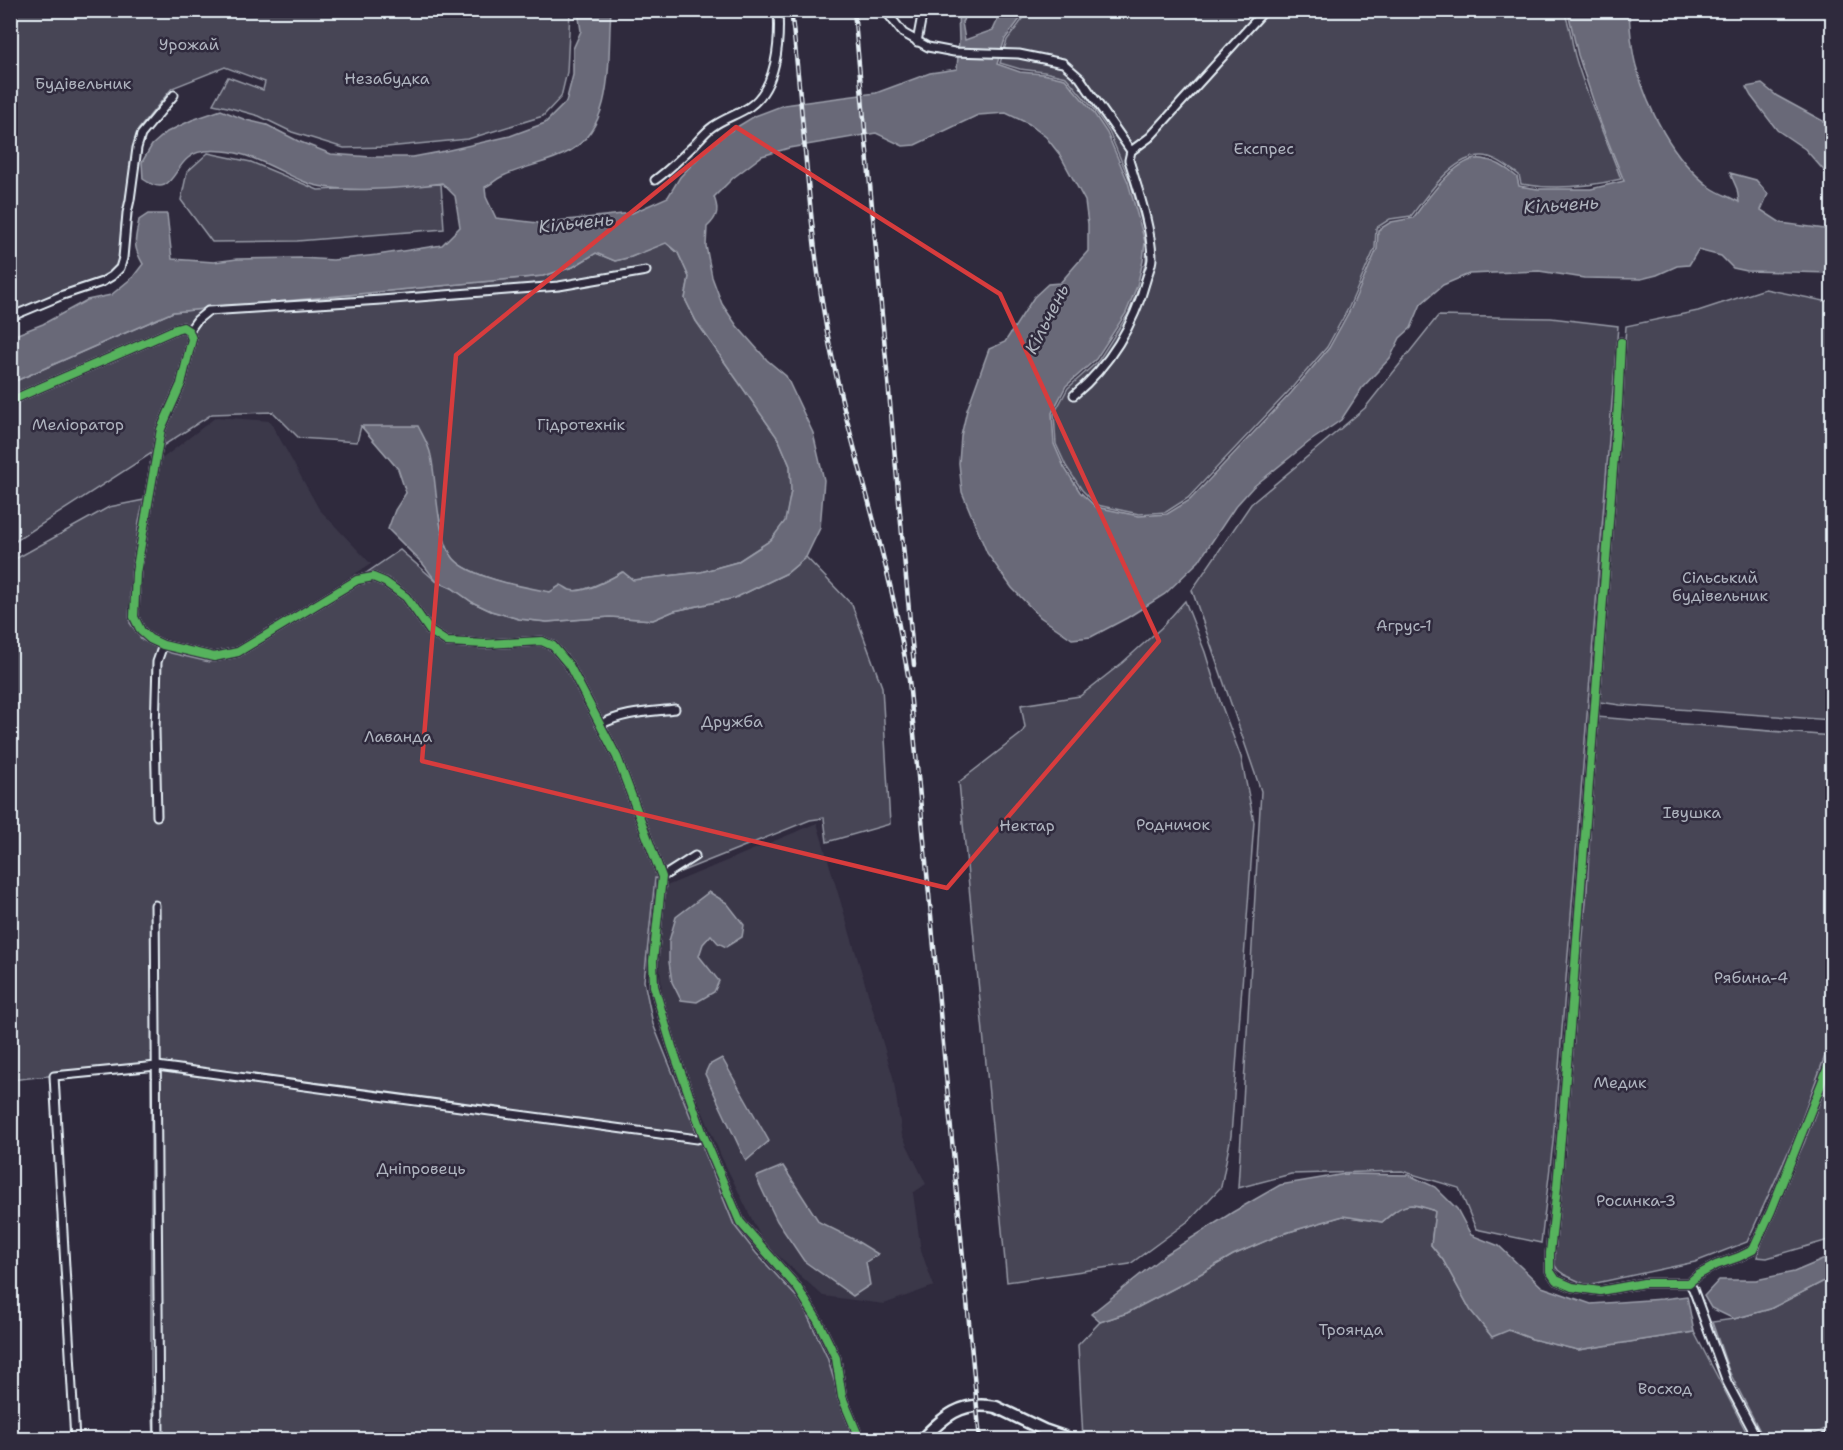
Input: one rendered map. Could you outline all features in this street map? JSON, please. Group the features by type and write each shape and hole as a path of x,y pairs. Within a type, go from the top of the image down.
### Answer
{"street":[{"path":"655,180 669,170 710,128 748,107 763,95 768,86 779,42 778,10"},
{"path":"885,10 903,33 928,47 954,52 1011,53 1063,63 1080,78 1131,151"},
{"path":"917,42 923,10"},
{"path":"1074,396 1091,381 1129,327 1142,296 1152,260 1145,213 1129,160 1131,151 1150,137 1264,10"},
{"path":"10,318 63,295 102,282 120,268 137,148 141,135 174,95"},
{"path":"189,330 208,311 559,286 646,271"},
{"path":"10,401 176,328 183,327 189,330 192,339 181,384 161,429 136,573 134,617 141,631 150,639 163,645 214,657 238,651 357,580 373,577 385,582 406,597 430,631 447,642 486,644 542,641 553,646 569,665 617,757 662,877 653,961 654,986 672,1047 704,1137 740,1222 797,1287 818,1321 836,1358 842,1396 860,1440"},
{"path":"1621,342 1570,1034 1550,1253 1550,1271 1556,1280 1572,1287 1600,1291 1644,1283 1689,1283 1716,1265 1753,1250 1833,1057"},
{"path":"157,816 157,662 163,645"},
{"path":"600,726 626,714 675,709"},
{"path":"662,877 695,856"},
{"path":"155,905 159,1440"},
{"path":"75,1440 54,1076 157,1066 697,1139 704,1137"},
{"path":"1689,1283 1693,1288 1727,1382 1758,1440"},
{"path":"921,1440 948,1414 967,1408 987,1406 996,1407 1044,1430 1073,1440"},
{"path":"1826,1440 1833,1436"}],"highlighted area":[{"path":"736,127 1000,294 1159,641 947,888 422,761 456,355"}],"shaded area":[{"path":"216,417 270,421 319,509 371,564 230,650 208,651 154,636 144,629 139,618 141,572 159,461"},
{"path":"817,823 893,1077 902,1135 926,1184 913,1193 921,1251 934,1286 884,1304 823,1296 763,1242 721,1156 675,1046 662,993 657,934 664,887"}],"green space":[{"path":"10,11 570,11 567,72 561,97 543,116 468,139 387,147 344,148 292,132 259,116 213,104 228,77 263,90 265,82 225,67 172,88 138,130 121,225 121,247 116,269 99,280 62,291 11,315"},
{"name":"Експрес","path":"1029,11 1563,11 1568,21 1575,56 1585,87 1621,179 1571,187 1534,186 1521,184 1519,175 1492,158 1482,156 1460,163 1441,178 1411,216 1390,219 1376,228 1375,248 1349,307 1327,347 1289,391 1188,498 1166,512 1139,514 1097,505 1082,490 1066,466 1056,444 1054,414 1068,388 1098,361 1128,314 1146,261 1147,241 1130,181 1109,132 1095,111 1066,77 1000,63 1007,40"},
{"path":"208,153 251,162 318,190 441,184 444,229 297,241 212,242 181,200 187,172"},
{"name":"Гідротехнік","path":"666,242 678,253 689,277 685,299 696,321 779,440 790,466 791,491 786,521 771,540 737,562 701,572 633,580 622,572 604,582 567,592 538,591 498,581 471,571 454,559 446,544 439,515 361,426 357,442 299,438 273,412 212,414 11,544 11,383 173,312 543,276 573,267 596,253 615,261 631,257"},
{"name":"Сільський будівельник","path":"1765,289 1824,301 1832,300 1832,720 1600,702 1626,326 1698,311"},
{"name":"Агрус-1","path":"1438,316 1551,318 1618,326 1553,1142 1541,1243 1476,1229 1459,1188 1402,1171 1291,1174 1238,1188 1261,791 1192,590 1251,504 1365,408"},
{"path":"144,500 131,584 130,623 142,640 171,653 209,662 235,657 312,610 400,550 436,581 452,588 472,602 491,611 519,619 547,622 610,617 653,620 674,611 735,598 787,573 806,557 852,605 882,687 890,824 827,842 824,818 810,820 666,879 655,878 644,981 653,1024 734,1225 801,1302 827,1357 854,1439 154,1439 151,1373 151,1065 11,1080 10,562 109,507"},
{"path":"1185,601 1241,757 1254,822 1231,1136 1221,1187 1191,1219 1130,1264 1007,1282 959,782 1022,733 1025,727 1021,705 1080,696 1161,628"},
{"path":"1596,717 1832,736 1832,1037 1796,1135 1747,1242 1695,1262 1587,1285 1565,1275 1554,1264 1587,891"},
{"path":"1832,1070 1832,1239 1767,1258 1757,1257 1769,1220 1804,1143"},
{"name":"Троянда","path":"1413,1204 1435,1211 1431,1245 1443,1260 1471,1311 1508,1330 1532,1339 1578,1350 1694,1332 1750,1439 1083,1439 1078,1345 1100,1322 1127,1313 1233,1255 1282,1234 1343,1216 1382,1222 1399,1208"},
{"path":"1832,1277 1832,1424 1808,1436 1791,1439 1764,1439 1729,1371 1712,1322 1734,1319 1770,1309"}],"water":[{"name":"Кільчень","path":"578,11 611,11 608,68 602,107 585,139 570,151 509,173 485,187 486,197 496,218 538,223 632,213 668,197 680,177 703,153 725,134 755,116 784,105 876,93 930,73 957,69 958,11 965,11 966,16 962,22 965,40 993,30 1002,11 1026,11 1005,39 997,64 1020,72 1065,79 1093,112 1107,133 1128,182 1145,242 1137,286 1126,313 1096,359 1066,386 1052,413 1054,444 1064,467 1080,492 1096,507 1139,516 1167,514 1190,500 1291,393 1329,348 1351,308 1377,249 1378,230 1391,222 1413,218 1443,180 1463,164 1483,159 1493,162 1506,168 1517,177 1519,186 1538,189 1591,189 1624,181 1601,124 1566,11 1629,11 1633,52 1641,83 1647,100 1673,148 1697,176 1717,191 1739,202 1737,189 1730,173 1756,180 1768,194 1761,210 1781,223 1832,230 1832,273 1747,271 1733,268 1721,256 1698,250 1689,265 1677,266 1641,279 1584,278 1539,271 1469,274 1443,285 1421,304 1411,328 1400,338 1390,358 1362,388 1341,420 1309,442 1253,487 1235,507 1199,561 1165,594 1091,637 1072,639 1040,617 1012,588 987,553 962,492 959,463 961,436 967,410 989,349 1005,342 1034,297 1048,284 1060,283 1088,251 1085,201 1060,155 1046,137 1029,124 1006,113 978,115 915,145 903,146 876,133 789,148 762,156 733,178 714,197 717,206 716,213 707,227 706,246 712,277 722,304 737,326 767,360 786,376 813,433 824,480 820,528 806,557 787,573 735,598 674,611 653,620 610,617 547,622 519,619 491,611 436,581 423,564 388,529 395,510 406,493 398,469 361,426 418,426 430,452 440,525 448,550 462,566 485,576 550,592 561,585 576,591 597,585 623,572 633,580 701,572 737,562 771,540 785,521 791,491 790,466 779,440 696,321 685,299 689,277 678,253 666,243 615,261 596,253 573,267 543,276 173,312 11,383 10,337 43,324 87,300 111,295 133,277 143,264 135,243 139,220 148,214 167,214 172,259 214,262 237,259 333,260 377,255 442,245 460,227 455,196 442,183 372,189 318,186 234,152 195,153 183,163 165,185 152,184 143,179 142,162 152,145 167,132 221,110 267,125 331,154 413,157 510,136 545,123 566,102 573,75 573,49 581,31"},
{"path":"1762,84 1777,96 1832,126 1832,183 1805,149 1777,130 1746,87"},
{"path":"709,892 727,903 744,925 742,937 726,947 718,943 711,935 703,944 699,956 719,981 714,992 697,1002 681,1000 672,982 669,941 676,917"},
{"path":"722,1058 769,1141 746,1161 705,1074 709,1065"},
{"path":"783,1166 819,1222 878,1254 866,1262 870,1285 853,1296 804,1261 777,1221 756,1177"},
{"path":"1345,1174 1409,1175 1435,1187 1457,1209 1471,1235 1499,1246 1542,1287 1591,1304 1687,1296 1694,1332 1578,1350 1532,1339 1509,1330 1492,1337 1471,1311 1443,1260 1431,1245 1435,1211 1412,1205 1401,1208 1382,1222 1343,1216 1282,1234 1233,1255 1127,1313 1100,1322 1091,1314 1166,1254 1280,1185"},
{"path":"1832,1256 1832,1277 1770,1309 1734,1319 1711,1308 1704,1296 1719,1280 1756,1280 1794,1272"}],"railway":[{"path":"791,10 810,208 826,326 842,400 890,584 909,680 980,1440"},
{"path":"854,10 914,665"}],"cycle path":[{"path":"10,401 176,329 183,327 189,331 192,339 181,384 161,429 136,573 134,617 141,631 150,639 163,645 214,657 238,652 357,580 373,577 385,582 406,597 430,631 447,642 486,644 542,641 553,646 569,665 617,757 662,877 653,961 654,986 672,1047 704,1137 740,1222 797,1287 818,1321 836,1358 842,1397 860,1440"},
{"path":"1621,342 1572,1004 1550,1253 1550,1271 1556,1280 1572,1287 1600,1291 1644,1283 1689,1283 1716,1265 1753,1250 1771,1211 1832,1057"}],"park label":[{"name":"Урожай","path":"189,44"},
{"name":"Незабудка","path":"387,78"},
{"name":"Будівельник","path":"83,83"},
{"name":"Меліоратор","path":"78,424"},
{"name":"Дружба","path":"732,721"},
{"name":"Лаванда","path":"398,736"},
{"name":"Івушка","path":"1692,812"},
{"name":"Родничок","path":"1173,824"},
{"name":"Нектар","path":"1027,825"},
{"name":"Рябина-4","path":"1751,977"},
{"name":"Медик","path":"1620,1082"},
{"name":"Дніпровець","path":"421,1168"},
{"name":"Росинка-3","path":"1636,1200"},
{"name":"Восход","path":"1665,1388"}]}
